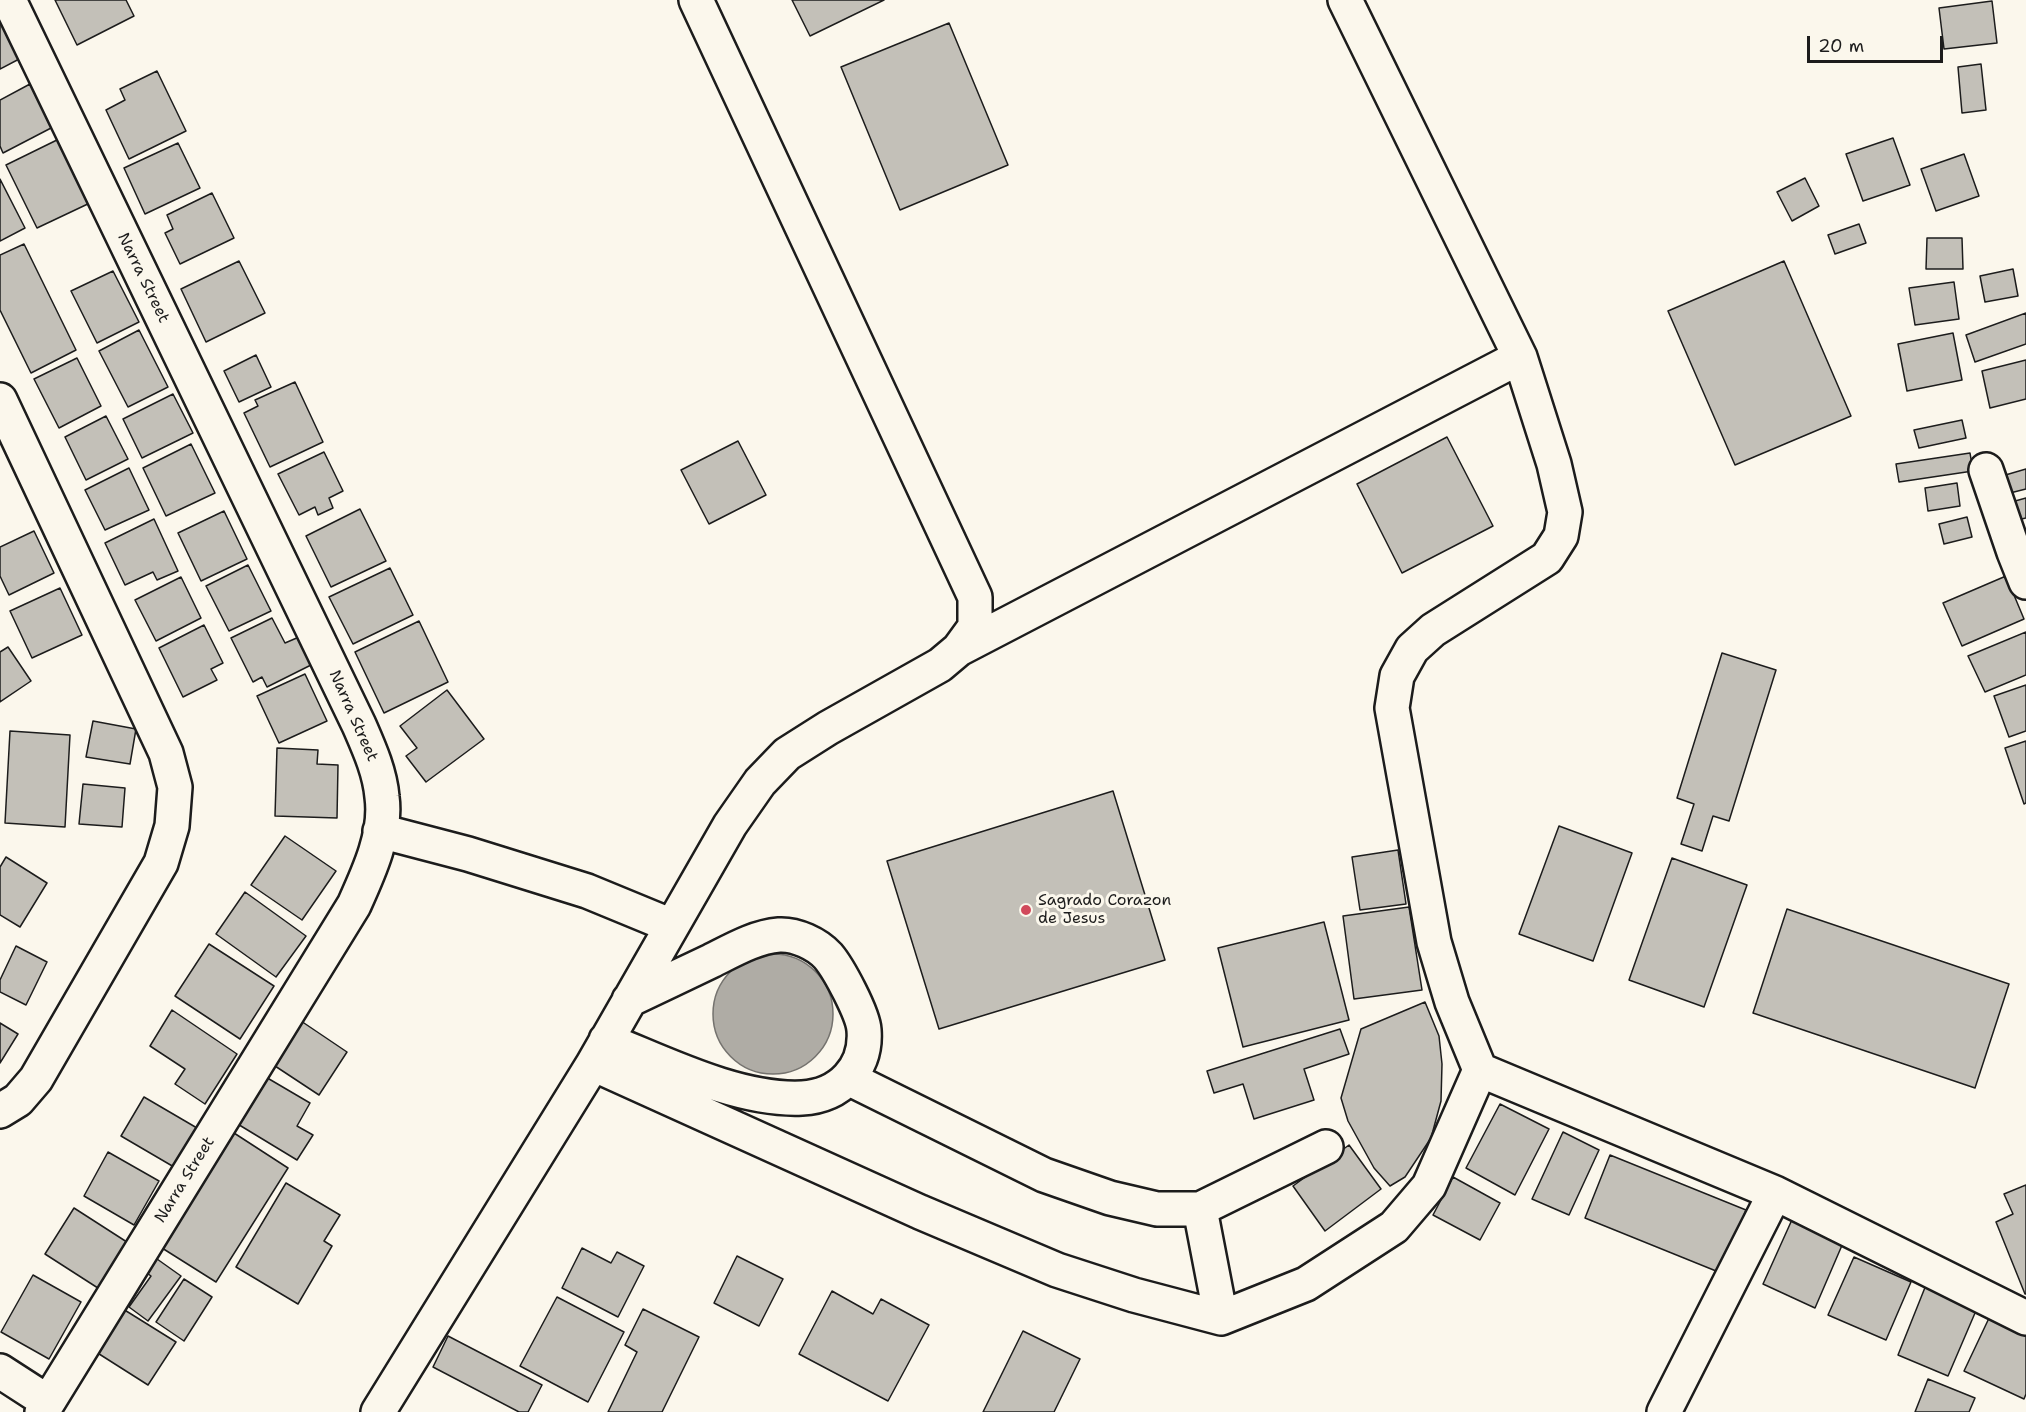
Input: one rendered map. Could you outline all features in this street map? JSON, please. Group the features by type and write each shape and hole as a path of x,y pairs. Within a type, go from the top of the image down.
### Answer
{"street":[{"name":"Narra Street","path":"9,0 359,725 375,764 383,798 380,831 370,872 354,905 45,1407"},
{"path":"378,1412 599,1052 730,825 760,782 787,754 828,728 940,665 959,648 975,627 975,597 696,0"},
{"path":"1345,0 1520,357 1554,464 1565,512 1562,536 1547,558 1433,630 1412,649 1397,676 1392,708 1434,942 1452,1002 1480,1070 1775,1193 2026,1318"},
{"path":"959,648 1520,357"},
{"path":"0,400 166,753 175,787 172,826 160,863 36,1079 18,1100 0,1111"},
{"path":"1986,470 2026,582"},
{"path":"380,831 468,854 587,891 672,926"},
{"path":"599,1052 755,1094 802,1098 830,1092 850,1079 861,1058 864,1029 851,995 828,956 806,940 781,935 751,942 629,1000"},
{"path":"599,1052 920,1212 1057,1270 1134,1295 1221,1318 1306,1284 1394,1227 1430,1186 1480,1070"},
{"path":"850,1079 1044,1175 1110,1198 1157,1209 1200,1209 1326,1148"},
{"path":"1664,1412 1775,1193"},
{"path":"1200,1209 1221,1318"},
{"path":"0,1371 45,1407"}],"shaded area":[{"path":"773,954 796,959 815,972 828,991 833,1014 828,1037 815,1056 796,1069 773,1074 750,1069 731,1056 718,1037 713,1014 718,991 731,972 750,959"}],"building":[{"path":"55,0 126,0 134,16 77,45"},
{"path":"792,0 884,0 810,36"},
{"path":"1992,1 1997,43 1944,49 1939,8"},
{"path":"0,12 23,57 0,69"},
{"path":"949,23 1008,165 900,210 841,67"},
{"path":"1981,64 1986,110 1962,113 1958,67"},
{"path":"157,71 186,131 129,159 106,110 125,100 120,89"},
{"path":"30,84 53,127 3,153 0,146 0,100"},
{"path":"61,138 92,202 37,228 6,165"},
{"path":"1893,138 1910,185 1863,201 1846,154"},
{"path":"178,143 200,188 145,214 124,168"},
{"path":"1964,154 1979,196 1936,211 1921,169"},
{"path":"1805,178 1819,206 1792,221 1777,192"},
{"path":"0,179 25,228 0,241"},
{"path":"212,193 234,238 180,264 165,233 173,229 167,215"},
{"path":"1859,224 1866,243 1835,254 1828,235"},
{"path":"1927,238 1962,238 1963,269 1926,269"},
{"path":"24,244 76,350 31,373 0,310 0,255"},
{"path":"239,261 265,313 206,342 181,289"},
{"path":"1784,261 1851,416 1735,465 1668,311"},
{"path":"2013,269 2018,296 1985,302 1980,276"},
{"path":"113,271 139,322 97,343 71,291"},
{"path":"1954,282 1959,319 1915,325 1909,288"},
{"path":"2026,313 2026,344 1975,362 1966,335"},
{"path":"139,330 168,387 128,407 99,351"},
{"path":"1953,333 1962,380 1907,391 1898,344"},
{"path":"256,355 271,387 239,402 224,371"},
{"path":"77,358 101,406 59,428 34,379"},
{"path":"2026,360 2026,399 1990,408 1982,371"},
{"path":"295,382 323,442 270,467 244,413 258,406 255,400"},
{"path":"173,394 193,433 142,458 123,419"},
{"path":"106,416 128,459 86,480 65,437"},
{"path":"1962,420 1966,438 1919,448 1914,430"},
{"path":"1447,437 1493,526 1402,573 1357,484"},
{"path":"738,441 766,495 709,524 681,470"},
{"path":"191,444 215,493 166,516 143,468"},
{"path":"324,452 343,491 329,498 333,508 318,515 315,507 299,515 278,474"},
{"path":"1970,453 1973,471 1899,482 1896,464"},
{"path":"129,468 149,510 105,530 85,490"},
{"path":"2026,469 2026,489 2006,494 2002,476"},
{"path":"1957,483 1960,506 1928,511 1925,488"},
{"path":"2026,498 2026,518 2013,521 2008,503"},
{"path":"360,509 386,561 331,587 306,536"},
{"path":"224,511 247,559 201,581 178,533"},
{"path":"1967,517 1972,537 1944,544 1939,524"},
{"path":"154,519 178,571 157,580 153,572 125,585 105,543"},
{"path":"34,531 54,573 9,595 0,576 0,547"},
{"path":"248,565 271,611 229,631 206,586"},
{"path":"390,568 413,615 353,644 329,597"},
{"path":"2006,576 2024,619 1962,646 1943,603"},
{"path":"181,577 201,618 156,641 135,600"},
{"path":"60,588 82,635 32,658 10,611"},
{"path":"272,618 285,643 299,637 313,664 267,687 262,677 253,682 231,638"},
{"path":"419,621 448,682 384,713 355,652"},
{"path":"204,625 223,663 211,669 217,680 183,697 159,648"},
{"path":"2026,632 2026,675 1985,692 1968,656"},
{"path":"8,647 31,681 0,702 0,652"},
{"path":"1722,653 1776,670 1729,821 1713,816 1702,851 1681,844 1694,804 1677,798"},
{"path":"305,674 327,721 279,743 257,696"},
{"path":"2026,685 2026,731 2009,737 1994,696"},
{"path":"447,690 484,739 426,782 406,756 417,748 400,726"},
{"path":"93,721 136,729 130,764 86,757"},
{"path":"10,731 70,735 65,827 5,823"},
{"path":"2026,741 2026,803 2024,804 2005,748"},
{"path":"277,748 318,750 317,764 338,765 337,818 275,816"},
{"path":"83,784 125,788 122,827 79,824"},
{"name":"Sagrado Corazon de Jesus","path":"1113,791 1165,960 939,1029 887,861"},
{"path":"1559,826 1632,853 1593,961 1519,934"},
{"path":"285,836 336,871 302,920 251,885"},
{"path":"1398,850 1406,904 1360,910 1352,857"},
{"path":"6,857 47,883 20,927 0,915 0,867"},
{"path":"1672,858 1747,885 1704,1007 1629,980"},
{"path":"245,892 306,936 276,977 216,934"},
{"path":"1409,907 1422,990 1354,999 1343,916"},
{"path":"1787,909 2009,984 1975,1088 1753,1013"},
{"path":"1324,922 1349,1020 1243,1047 1218,948"},
{"path":"209,944 274,986 240,1039 175,996"},
{"path":"16,946 47,962 26,1005 0,992 0,980"},
{"path":"1425,1002 1439,1036 1442,1064 1441,1101 1431,1138 1405,1177 1390,1186 1374,1168 1348,1121 1341,1098 1361,1029"},
{"path":"172,1010 237,1054 205,1104 175,1084 185,1069 150,1046"},
{"path":"301,1021 347,1052 319,1095 272,1064"},
{"path":"0,1023 18,1034 0,1063"},
{"path":"1340,1029 1349,1054 1304,1069 1314,1100 1254,1119 1243,1084 1214,1093 1207,1071"},
{"path":"264,1076 310,1103 297,1126 313,1135 297,1160 236,1123"},
{"path":"144,1097 197,1128 174,1167 121,1136"},
{"path":"1500,1104 1549,1129 1515,1195 1466,1168"},
{"path":"1563,1132 1599,1150 1569,1215 1532,1199"},
{"path":"234,1133 288,1168 216,1282 162,1248"},
{"path":"1349,1145 1381,1189 1325,1231 1293,1186"},
{"path":"108,1152 159,1181 134,1225 84,1196"},
{"path":"1610,1155 1746,1210 1721,1273 1585,1218"},
{"path":"1453,1177 1500,1203 1480,1240 1433,1215"},
{"path":"286,1183 340,1215 324,1241 332,1246 298,1304 236,1267"},
{"path":"2026,1185 2025,1294 1996,1222 2013,1214 2004,1194"},
{"path":"74,1208 130,1244 101,1290 45,1254"},
{"path":"1795,1213 1846,1236 1815,1308 1763,1284"},
{"path":"582,1248 611,1263 617,1252 644,1266 618,1317 562,1288"},
{"path":"150,1254 181,1276 148,1321 129,1307 151,1276 140,1268"},
{"path":"737,1256 783,1279 759,1326 714,1303"},
{"path":"1854,1257 1911,1282 1886,1340 1828,1315"},
{"path":"33,1275 81,1302 49,1359 1,1332"},
{"path":"184,1279 212,1297 184,1341 156,1322"},
{"path":"1926,1285 1978,1306 1948,1376 1898,1355"},
{"path":"832,1291 873,1314 881,1299 929,1325 888,1401 799,1354"},
{"path":"557,1297 624,1332 588,1402 520,1366"},
{"path":"123,1309 176,1342 148,1385 96,1352"},
{"path":"643,1309 699,1337 662,1412 608,1412 637,1352 625,1345"},
{"path":"1990,1316 2026,1332 2026,1394 2024,1399 1964,1371"},
{"path":"1023,1331 1080,1359 1054,1412 983,1412"},
{"path":"448,1336 542,1385 528,1412 519,1412 433,1367"},
{"path":"1928,1379 1975,1398 1969,1412 1915,1412"}],"place":[{"name":"Sagrado Corazon de Jesus","path":"1026,910"}]}
